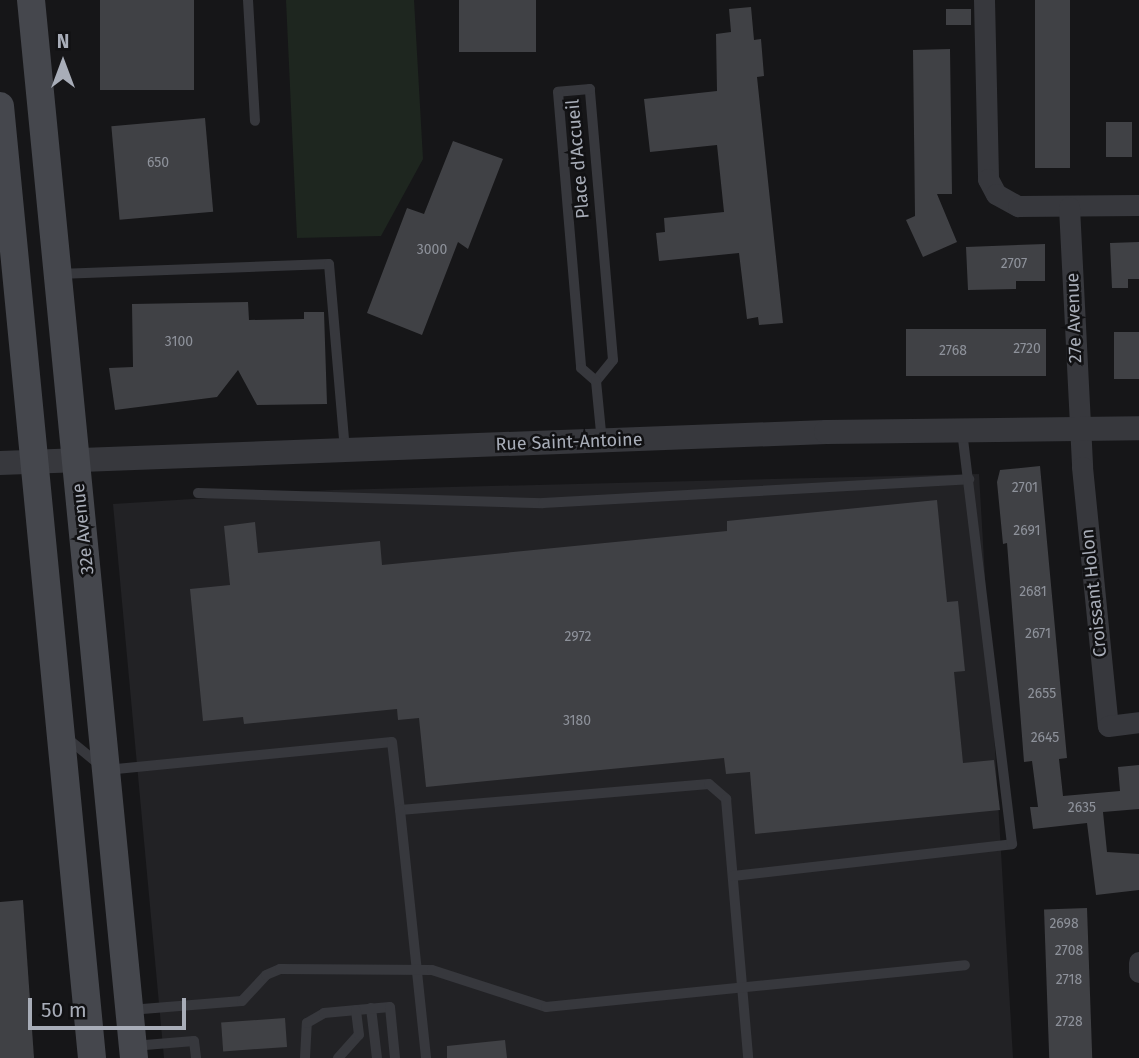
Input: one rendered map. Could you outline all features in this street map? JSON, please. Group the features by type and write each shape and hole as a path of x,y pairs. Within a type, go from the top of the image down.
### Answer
{"main road":[{"name":"32e Avenue","path":"31,0 134,1052"},
{"path":"0,106 92,1058"}],"street":[{"path":"984,0 988,179 996,194 1018,206 1139,205"},
{"name":"27e Avenue","path":"1069,207 1080,429"},
{"name":"Rue Saint-Antoine","path":"0,463 961,430 1139,428"},
{"name":"Croissant Holon","path":"1080,429 1108,726 1139,722"},
{"path":"1139,962 1139,972"}],"lane":[{"path":"248,0 255,121"},
{"name":"Place d'Accueil","path":"596,381 613,360 590,89 558,92 582,368 596,381 602,442"},
{"path":"58,274 329,264 345,450"},
{"path":"733,876 1012,844 961,430"},
{"path":"198,493 543,503 969,479"},
{"path":"62,734 106,770 392,742 426,1058"},
{"path":"400,810 709,784 726,799 748,1058"},
{"path":"130,1010 242,1001 266,975 280,969 416,969 546,1007 743,991 965,965"},
{"path":"305,1058 307,1023 324,1013 390,1007 395,1058"},
{"path":"371,1009 377,1058"},
{"path":"338,1058 359,1035 356,1010"},
{"path":"134,1052 194,1041 196,1058"}],"shaded area":[{"path":"286,0 414,0 423,159 381,236 297,238"},
{"path":"979,474 1013,1058 164,1058 113,504 333,490"}],"building":[{"path":"100,0 194,0 194,90 100,90"},
{"path":"459,0 536,0 536,52 459,52"},
{"path":"1035,0 1070,0 1070,168 1035,168"},
{"path":"751,7 754,40 761,39 764,76 757,77 783,323 759,325 758,317 747,319 739,253 659,261 656,233 665,232 664,218 724,212 717,145 650,152 644,99 717,91 716,34 731,32 729,9"},
{"path":"946,9 971,9 971,25 946,25"},
{"path":"950,49 952,194 937,194 957,242 923,257 906,220 915,216 913,50"},
{"path":"205,118 213,212 120,220 111,126"},
{"path":"1106,122 1132,122 1132,157 1106,157"},
{"path":"453,141 503,159 468,249 458,242 422,335 367,313 407,208 424,214"},
{"path":"1139,242 1139,279 1128,279 1128,288 1112,288 1110,243"},
{"path":"1045,244 1045,281 1016,281 1016,289 968,290 966,247"},
{"path":"248,302 249,320 304,319 304,312 324,312 327,404 257,405 238,370 217,397 115,410 109,368 133,367 132,304"},
{"path":"906,329 1046,329 1046,376 906,376"},
{"path":"1114,332 1139,332 1139,379 1114,379"},
{"path":"1040,466 1067,758 1059,759 1063,796 1120,791 1118,767 1139,765 1139,809 1103,812 1107,852 1139,854 1139,890 1096,895 1087,823 1033,829 1030,807 1038,807 1032,761 1024,762 1007,543 1003,544 997,482 1000,470"},
{"path":"937,500 947,602 958,601 965,671 954,672 963,763 994,760 1000,810 755,834 750,772 726,774 724,758 426,787 419,718 398,720 397,709 244,724 243,717 203,721 190,589 230,585 224,526 255,522 258,553 380,541 382,565 727,531 727,521"},
{"path":"23,900 34,1058 0,1058 0,902"},
{"path":"1087,908 1092,1058 1049,1058 1044,910"},
{"path":"285,1018 287,1047 223,1051 221,1022"},
{"path":"505,1040 507,1058 447,1058 447,1046"}]}
